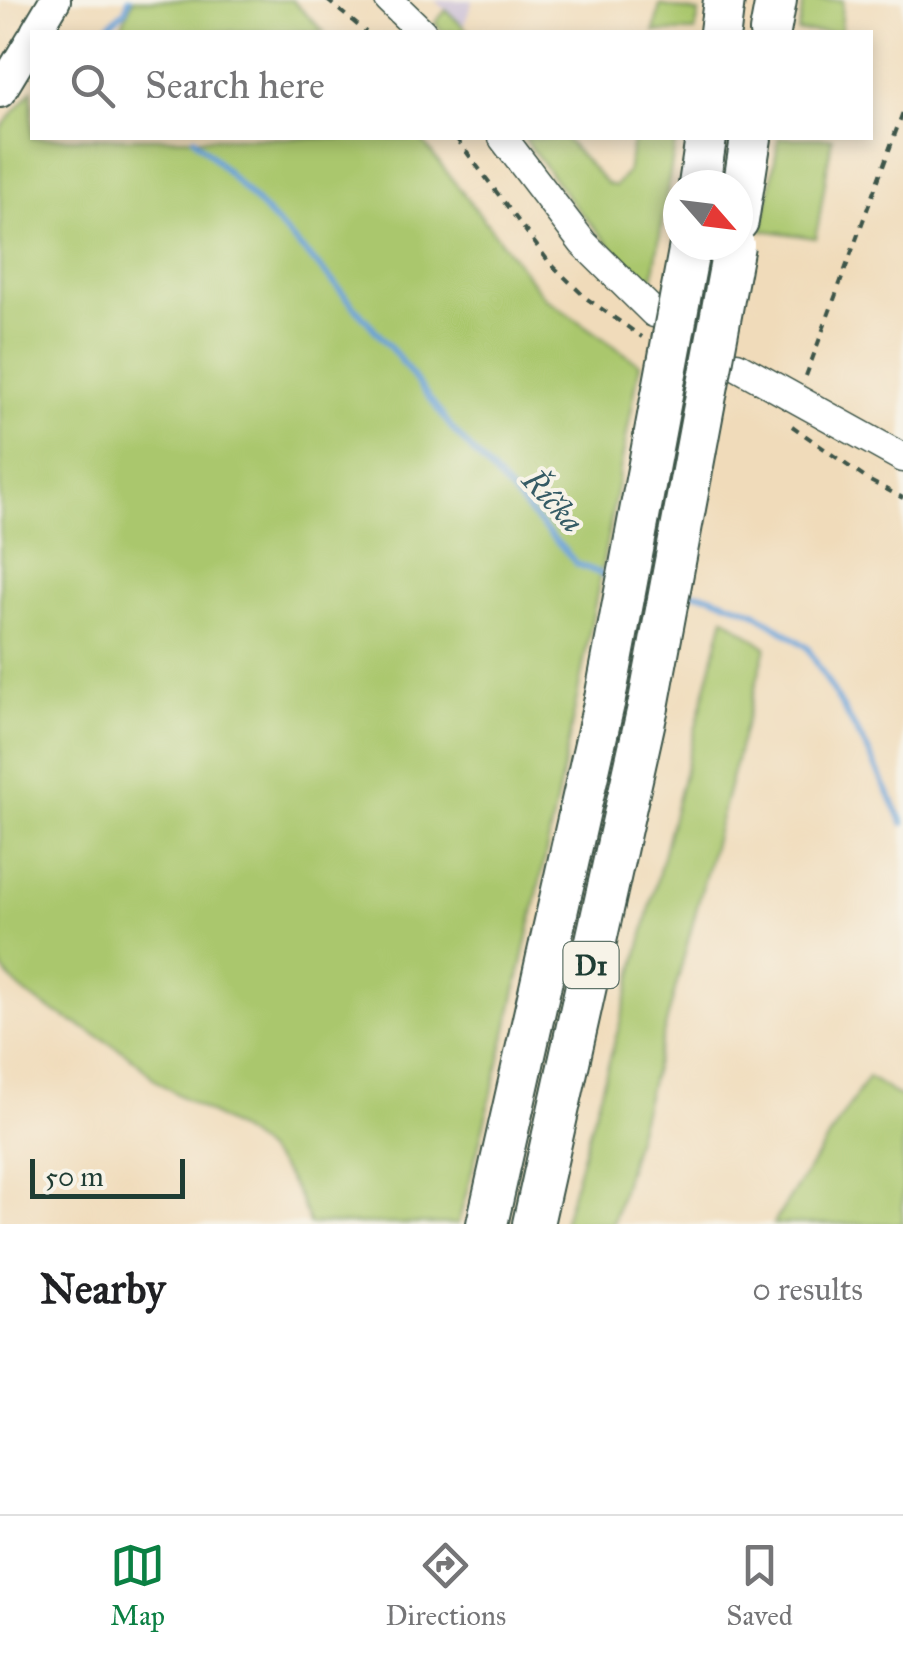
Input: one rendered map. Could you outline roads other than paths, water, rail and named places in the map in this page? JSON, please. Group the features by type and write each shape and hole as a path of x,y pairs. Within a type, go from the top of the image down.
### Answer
{"highway":[{"path":"720,30 724,0"},
{"path":"767,30 773,0"},
{"path":"701,170 706,140"},
{"path":"746,170 751,140"},
{"name":"D1","path":"487,1224 605,699 687,260"},
{"name":"D1","path":"533,1224 648,706 731,260"}],"main road":[{"path":"37,30 55,0"},
{"path":"0,92 30,42"}],"street":[{"path":"388,0 420,30"},
{"path":"505,140 583,244 654,313"},
{"path":"738,366 903,458"}],"waterway":[{"path":"104,30 125,10 129,0"},
{"name":"Říčka","path":"196,140 327,275 395,353 454,431 577,564 611,578"},
{"name":"Říčka","path":"683,591 708,595 753,611 807,647 867,749 903,823"}]}
